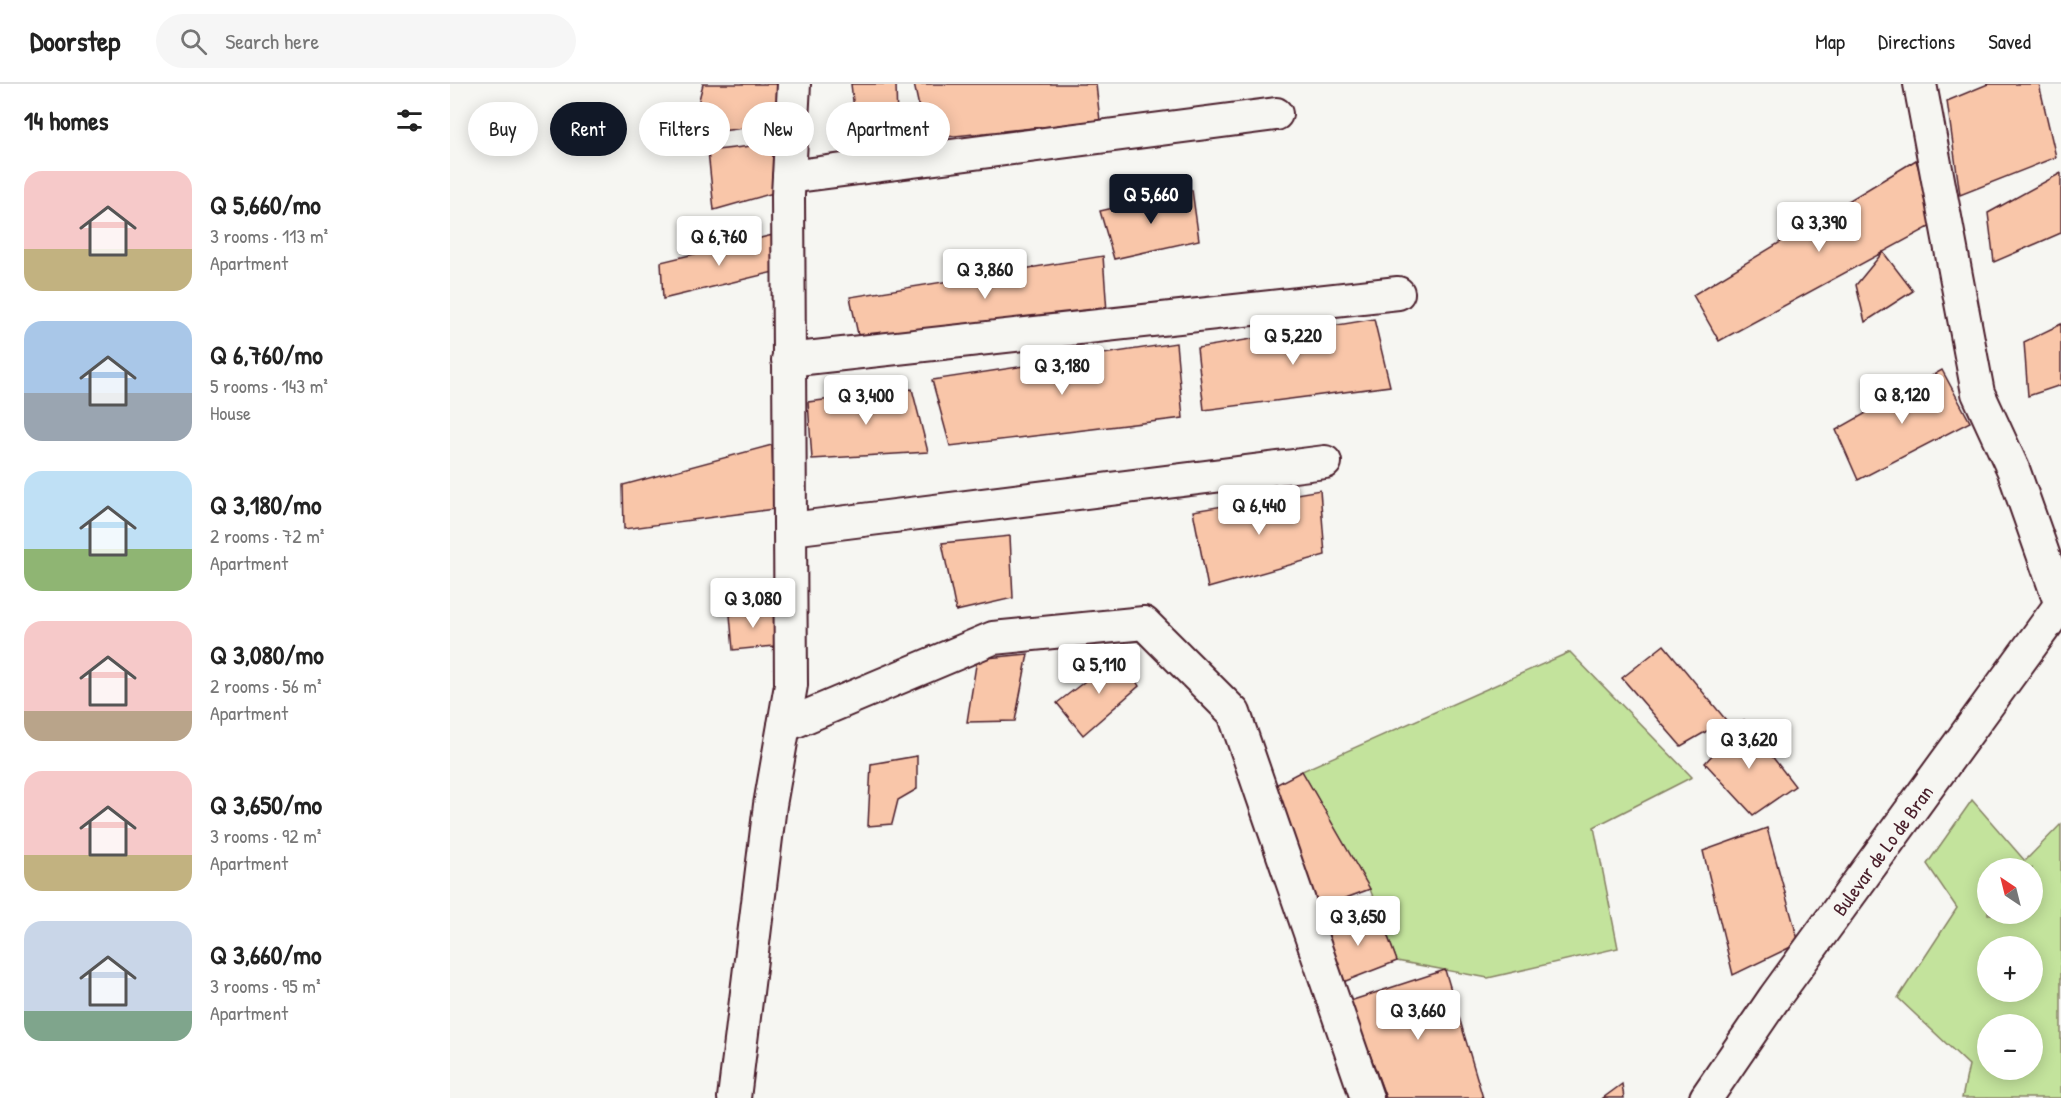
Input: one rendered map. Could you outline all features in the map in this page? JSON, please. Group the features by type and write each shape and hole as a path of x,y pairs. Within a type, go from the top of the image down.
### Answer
{"street":[{"path":"734,1098 770,805 791,685 788,360 789,177 794,84"},
{"path":"1920,84 1978,393 2013,469 2061,604"},
{"path":"789,177 1276,114"},
{"path":"788,360 1398,293"},
{"path":"791,529 1325,462"},
{"name":"Bulevar de Lo de Bran","path":"1706,1098 1775,997 2061,604"},
{"path":"784,726 993,638 1144,622 1234,713 1367,1098"}],"green space":[{"path":"1570,652 1692,777 1594,827 1618,948 1488,978 1397,961 1370,889 1302,771"},
{"path":"1972,800 2022,858 1977,858 1977,924 2043,924 2043,858 2028,858 2061,824 2061,1098 1962,1098 1969,1065 1898,998 1957,908 1927,864"}],"building":[{"path":"703,84 779,84 777,102 742,102 742,128 730,130 730,102 698,102"},
{"path":"851,84 896,84 896,102 853,102"},
{"path":"914,84 1096,84 1100,121 950,137 950,102 918,102"},
{"path":"1988,84 2039,84 2056,157 1960,195 1947,101"},
{"path":"742,147 742,156 778,156 777,192 714,210 709,156 730,156 730,148"},
{"path":"1916,160 1935,224 1719,341 1693,295"},
{"path":"2061,173 2061,233 1994,262 1988,213"},
{"path":"1192,190 1199,240 1114,259 1100,211"},
{"path":"773,235 778,271 663,299 661,262"},
{"path":"1883,252 1913,291 1865,322 1856,285"},
{"path":"1103,256 1107,312 859,339 850,297"},
{"path":"1374,319 1390,386 1204,410 1197,348"},
{"path":"2061,324 2061,385 2028,396 2024,342"},
{"path":"1176,343 1183,418 950,446 932,380"},
{"path":"1942,370 1970,422 1858,480 1836,430"},
{"path":"912,389 928,452 812,459 808,402"},
{"path":"772,445 774,509 624,529 623,485"},
{"path":"1320,490 1325,555 1208,588 1193,511"},
{"path":"1010,536 1013,598 956,611 942,543"},
{"path":"774,608 774,646 733,650 730,615"},
{"path":"1664,645 1726,720 1681,746 1622,678"},
{"path":"1028,654 1015,721 967,722 977,659"},
{"path":"1120,654 1139,686 1083,735 1057,703"},
{"path":"1744,720 1795,786 1753,815 1705,763"},
{"path":"917,756 917,789 898,800 892,824 868,826 871,764"},
{"path":"1302,771 1370,889 1311,911 1266,790"},
{"path":"1767,828 1799,943 1733,975 1703,851"},
{"path":"1378,910 1397,961 1338,984 1318,932"},
{"path":"1445,970 1483,1098 1386,1098 1350,1001"},
{"path":"1622,1084 1624,1098 1603,1098"}]}
